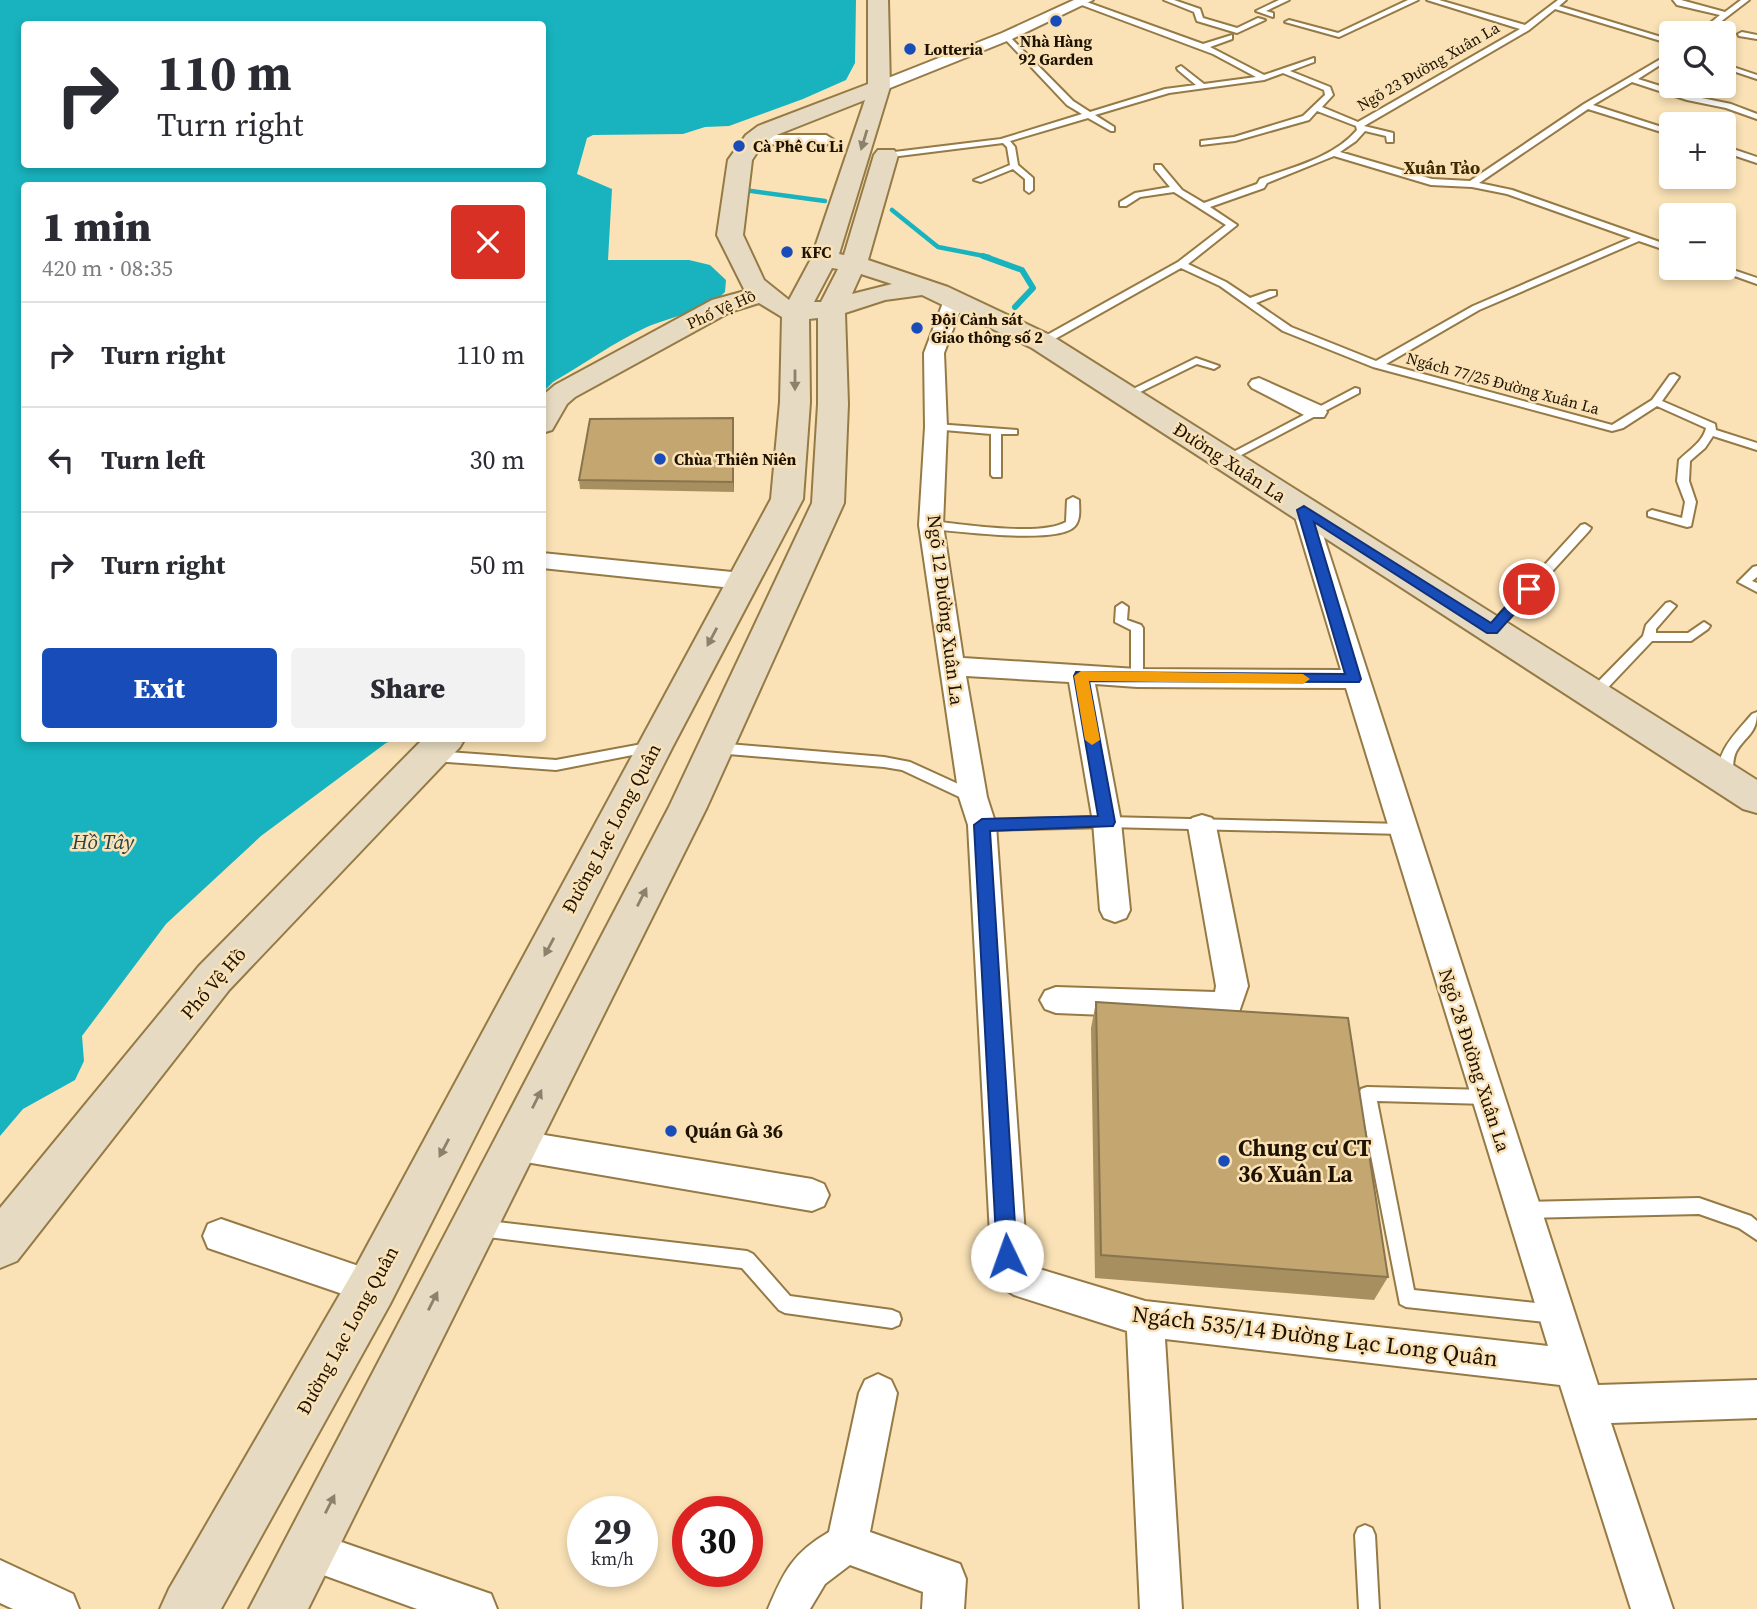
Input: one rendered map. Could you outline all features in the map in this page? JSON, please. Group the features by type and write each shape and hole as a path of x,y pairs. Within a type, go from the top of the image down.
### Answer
{"main road":[{"name":"Đường Lạc Long Quân","path":"188,1609 372,1287 654,746 787,499 795,402 797,305 824,259 878,87 878,0"},
{"name":"Đường Lạc Long Quân","path":"797,305 854,263 893,124 901,78 900,52"},
{"path":"754,141 765,131 878,87"},
{"name":"Phố Vệ Hồ","path":"754,141 740,160 730,234 752,283 797,305"},
{"path":"867,223 893,257 942,293"},
{"name":"Đường Xuân La","path":"824,259 854,263 942,293 1042,342 1757,799"},
{"path":"797,305 881,293 942,293"},
{"name":"Đường Lạc Long Quân","path":"278,1609 688,807 828,503 833,404 797,305"},
{"name":"Phố Vệ Hồ","path":"546,416 555,399 565,391 721,306 797,305"},
{"name":"Phố Vệ Hồ","path":"0,1245 214,978 438,747"}],"street":[{"path":"1044,0 1062,10"},
{"path":"878,87 969,56 1084,1"},
{"path":"754,141 826,141"},
{"name":"Ngõ 12 Đường Xuân La","path":"942,293 934,353 936,427 932,525 951,666 978,811"},
{"path":"1259,384 1316,412"},
{"name":"Ngõ 28 Đường Xuân La","path":"1304,510 1354,679 1571,1367 1652,1609"},
{"path":"546,560 742,581"},
{"path":"951,666 1138,678 1354,679"},
{"path":"1081,676 1107,822 1115,910"},
{"name":"Ngách 535/14 Đường Lạc Long Quân","path":"978,811 1010,1272 1027,1283 1145,1319 1571,1367"},
{"path":"1056,1000 1204,1006 1228,1003 1232,986 1202,826"},
{"path":"514,1145 812,1195"},
{"path":"221,1236 372,1287"},
{"path":"1145,1319 1161,1609"},
{"path":"848,1544 878,1393"},
{"path":"1585,1405 1757,1399"},
{"path":"789,1609 799,1582 809,1570 820,1559 848,1544 945,1579 943,1609"},
{"path":"307,1550 476,1609"},
{"path":"0,1581 58,1609"}],"lane":[{"path":"1168,0 1197,10 1200,19 1237,31 1261,19"},
{"path":"1270,15 1260,11 1285,0"},
{"path":"1289,22 1339,35 1414,0"},
{"path":"1431,0 1526,27"},
{"name":"Ngõ 23 Đường Xuân La","path":"1202,207 1261,186 1263,181 1333,153 1354,141 1360,126 1526,27 1562,0"},
{"path":"1677,0 1727,15"},
{"path":"1084,1 1203,47 1265,78"},
{"path":"1719,21 1743,1"},
{"path":"1553,6 1659,37"},
{"path":"1742,34 1757,37"},
{"path":"1007,36 1070,103 1111,129"},
{"path":"1203,47 1229,37"},
{"path":"886,156 1005,140 1168,90 1265,78 1311,60"},
{"path":"1472,184 1587,106 1659,62"},
{"path":"1181,68 1202,86"},
{"path":"1736,70 1756,77"},
{"path":"1204,144 1235,139 1306,118 1329,95 1327,89 1283,71"},
{"path":"1631,79 1690,98 1719,103 1757,117"},
{"path":"1587,106 1659,129"},
{"path":"1317,108 1390,135 1390,140"},
{"path":"1005,140 1012,147 1014,166 1029,178 1029,190"},
{"path":"1333,153 1431,182 1472,184 1508,192 1659,245"},
{"path":"1736,153 1757,160"},
{"path":"978,180 1014,166"},
{"path":"1042,342 1181,264 1232,225 1177,189 1158,167"},
{"path":"1123,204 1133,194 1177,189"},
{"path":"1377,365 1476,308 1638,237"},
{"name":"Ngách 77/25 Đường Xuân La","path":"1181,264 1223,284 1287,329 1377,365 1612,428 1656,402 1674,377"},
{"path":"1736,274 1757,281"},
{"path":"1249,302 1273,293"},
{"path":"1126,395 1196,360 1213,366"},
{"path":"1226,459 1355,391"},
{"path":"1652,514 1687,523 1692,502 1691,492 1683,481 1685,460 1701,446 1711,432 1711,426 1702,420 1656,402"},
{"path":"936,427 1013,432"},
{"path":"996,431 997,475"},
{"path":"1711,432 1757,447"},
{"path":"932,525 1028,532 1059,531 1071,525 1073,500"},
{"path":"1492,630 1585,528"},
{"path":"1757,570 1744,582 1757,588"},
{"path":"1594,694 1649,637 1650,628 1670,606"},
{"path":"1122,607 1121,622 1137,628 1138,678"},
{"path":"1649,637 1691,637 1704,626"},
{"path":"1725,779 1728,753 1757,717"},
{"path":"438,747 556,765 654,746"},
{"path":"715,748 905,766 978,811 1107,822 1402,829"},
{"path":"1487,1097 1367,1094 1406,1298 1555,1314"},
{"path":"1523,1210 1699,1206 1745,1222 1757,1233"},
{"path":"472,1227 747,1260 785,1304 892,1319"},
{"path":"1365,1535 1369,1609"}],"water":[{"name":"Hồ Tây","path":"0,0 856,0 855,63 846,80 729,126 705,127 683,134 593,135 587,138 577,174 612,189 608,260 689,260 710,265 726,280 725,292 699,309 647,327 623,339 546,389 546,182 21,182 21,742 389,742 261,836 166,924 82,1036 84,1061 75,1080 23,1109 0,1136"}],"building":[{"name":"Chùa Thiên Niên","path":"733,418 733,482 579,480 590,419"},
{"name":"Chung cư CT 36 Xuân La","path":"1096,1002 1348,1018 1388,1277 1101,1255"}],"waterway":[{"path":"744,190 825,201"},
{"path":"892,210 938,247 989,257"},
{"path":"983,256 1022,270 1033,288 1015,307"}],"slow traffic":[{"path":"1092,740 1081,676 1303,679"}],"place":[{"name":"Nhà Hàng 92 Garden","path":"1056,21"},
{"name":"Lotteria","path":"910,49"},
{"name":"Cà Phê Cu Li","path":"739,146"},
{"name":"KFC","path":"787,252"},
{"name":"Đội Cảnh sát Giao thông số 2","path":"917,328"},
{"name":"Chùa Thiên Niên","path":"660,459"},
{"name":"Quán Gà 36","path":"671,1131"},
{"name":"Chung cư CT 36 Xuân La","path":"1224,1161"}],"district":[{"name":"Xuân Tảo","path":"1442,168"}],"route":[{"path":"1007,1256 982,825 1107,822 1081,676 1354,679 1304,510 1492,630 1529,589"}]}
